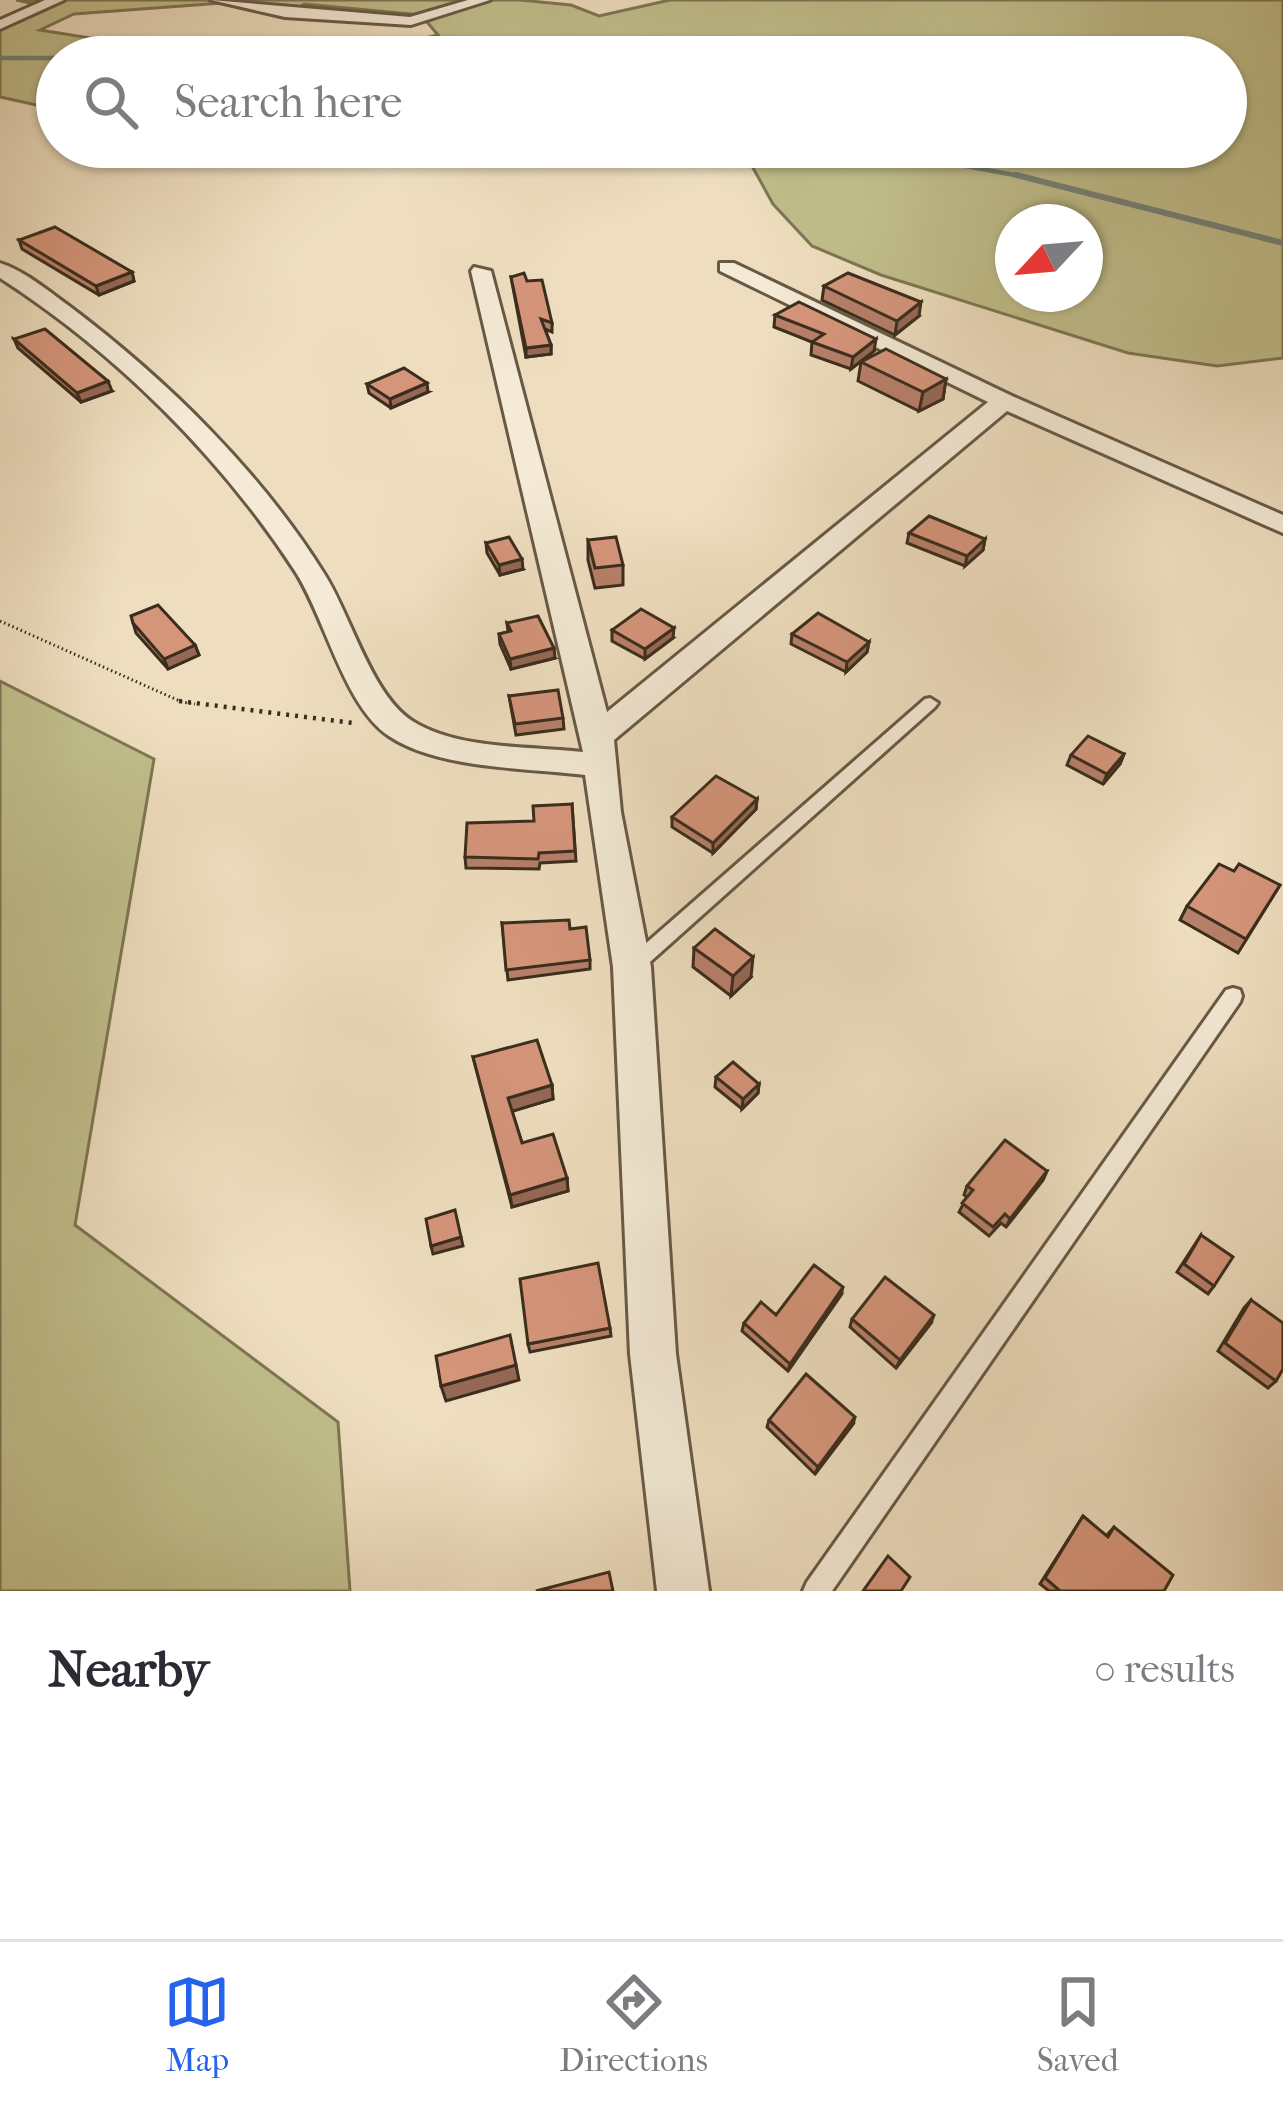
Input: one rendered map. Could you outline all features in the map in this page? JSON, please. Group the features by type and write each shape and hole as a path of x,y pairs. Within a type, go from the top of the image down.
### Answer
{"street":[{"path":"0,25 57,0"},
{"path":"218,0 247,9 302,15 411,21 483,0"},
{"path":"727,267 1004,400 1283,525"},
{"path":"0,268 69,313 245,484 312,575 395,725 429,741 598,751 1004,400"},
{"path":"481,272 598,751 632,967 653,1354 683,1591"}],"lane":[{"path":"632,967 930,703"},
{"path":"816,1591 1234,996"}],"path":[{"path":"0,621 182,702 395,725"}],"shaded area":[{"path":"16,0 520,0 571,5 599,16 670,0 1283,0 1283,358 1217,366 1128,353 998,312 1103,312 1103,204 995,204 995,311 881,275 812,246 773,204 753,168 1247,168 1247,36 433,36 438,35 421,15 304,4 291,12 236,2 74,14 40,30 77,36 36,36 36,105 0,97 0,20 35,4"},
{"path":"0,681 154,759 75,1225 338,1422 350,1591 0,1591"}],"building":[{"path":"55,227 132,272 96,286 19,240"},
{"path":"524,273 527,281 542,280 552,323 541,319 551,345 526,348 511,277"},
{"path":"848,273 921,302 897,321 824,286"},
{"path":"799,302 876,339 853,357 812,342 824,334 775,315"},
{"path":"45,329 108,381 77,393 14,339"},
{"path":"886,349 946,379 923,392 861,362"},
{"path":"404,368 427,383 390,399 367,384"},
{"path":"929,516 985,539 967,556 909,533"},
{"path":"509,537 522,559 499,565 486,543"},
{"path":"616,537 623,565 595,568 588,540"},
{"path":"158,605 195,645 164,659 131,616"},
{"path":"641,609 674,628 645,649 612,630"},
{"path":"818,613 869,642 847,662 792,634"},
{"path":"538,616 554,648 510,659 499,634 511,631 507,623"},
{"path":"558,690 563,718 515,724 509,696"},
{"path":"1088,736 1124,754 1107,774 1071,755"},
{"path":"716,776 757,799 713,843 672,817"},
{"path":"572,804 575,851 539,853 538,859 465,857 467,823 534,821 533,806"},
{"path":"1219,864 1234,871 1239,864 1280,885 1246,939 1187,906"},
{"path":"569,920 570,929 586,927 590,960 506,970 502,923"},
{"path":"715,929 753,957 733,976 694,948"},
{"path":"537,1040 552,1085 508,1098 522,1143 553,1134 567,1178 510,1195 473,1057"},
{"path":"733,1062 759,1084 743,1099 716,1077"},
{"path":"1005,1140 1047,1171 1010,1219 1005,1214 993,1227 962,1203 973,1190 967,1186"},
{"path":"455,1210 461,1237 431,1246 426,1219"},
{"path":"1201,1235 1233,1257 1214,1286 1184,1264"},
{"path":"598,1263 610,1328 528,1344 520,1279"},
{"path":"814,1265 843,1287 790,1364 744,1323 761,1302 776,1315"},
{"path":"885,1277 934,1315 900,1360 852,1319"},
{"path":"1251,1300 1283,1323 1283,1369 1276,1381 1225,1343"},
{"path":"510,1335 516,1365 441,1386 436,1356"},
{"path":"806,1374 855,1417 818,1467 769,1420"},
{"path":"1083,1516 1108,1537 1114,1527 1173,1575 1164,1591 1060,1591 1045,1578"},
{"path":"888,1556 910,1577 901,1591 863,1591"},
{"path":"609,1572 613,1591 536,1591"}],"waterway":[{"path":"0,58 36,58"},
{"path":"977,168 1022,176"},
{"path":"1016,175 1022,176"},
{"path":"1022,176 1030,178"},
{"path":"1022,176 1283,243"}]}
